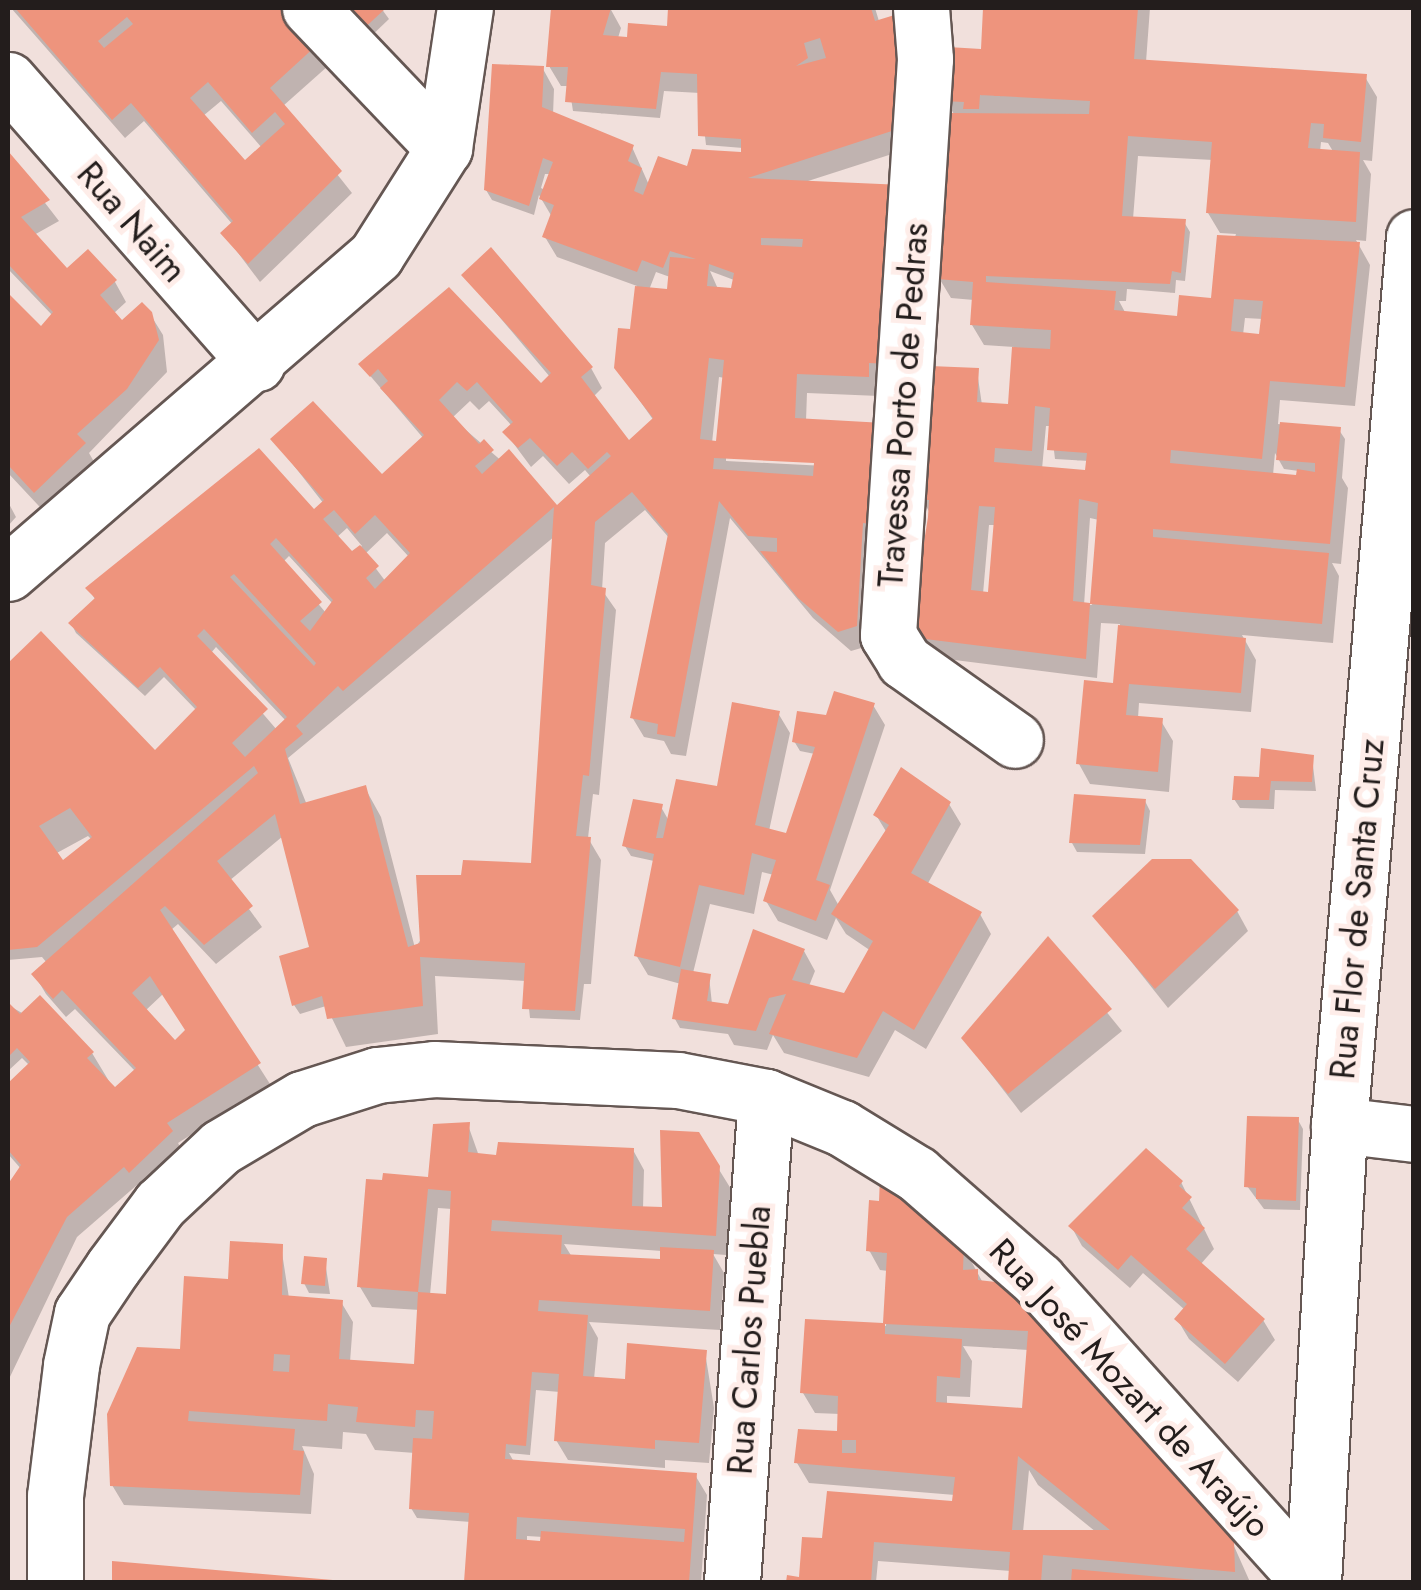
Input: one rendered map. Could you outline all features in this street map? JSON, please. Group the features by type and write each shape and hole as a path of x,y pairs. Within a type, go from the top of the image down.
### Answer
{"street":[{"path":"310,8 444,148"},
{"path":"8,573 257,363 376,254 444,148 465,8"},
{"name":"Travessa Porto de Pedras","path":"922,8 925,58 888,635 904,661 1016,740"},
{"name":"Rua Naim","path":"8,80 257,363"},
{"name":"Rua Flor de Santa Cruz","path":"1312,1582 1340,1125 1412,270"},
{"name":"Rua José Mozart de Araújo","path":"55,1582 55,1496 82,1313 160,1204 221,1148 302,1098 377,1075 415,1071 593,1072 766,1097 842,1128 918,1174 1038,1280 1312,1582"},
{"name":"Rua Carlos Puebla","path":"732,1582 766,1097"},
{"path":"1340,1125 1414,1134"}],"building":[{"path":"15,8 285,8 318,44 270,88 342,171 248,264 220,233 233,221 131,103 112,120","holes":["127,17 133,24 104,48 98,41","208,82 252,133 275,112 285,124 245,160 190,98"]},
{"path":"333,8 386,8 358,34"},
{"path":"551,8 611,8 603,35 627,37 628,23 667,26 668,8 871,8 875,21 901,13 907,126 748,178 903,185 889,364 869,363 869,377 797,374 795,418 884,423 877,525 863,523 857,626 838,632 798,598 760,551 777,552 777,538 748,536 719,501 675,737 657,734 658,724 630,718 668,534 632,492 595,522 591,585 606,588 589,776 583,775 576,836 591,837 575,1011 522,1009 525,963 420,957 423,1006 327,1019 322,996 292,1006 279,956 309,947 275,814 217,861 253,906 204,945 165,906 160,910 261,1063 167,1123 173,1131 129,1173 124,1167 67,1217 8,1329 8,1184 21,1165 8,1150 8,1083 30,1062 17,1048 8,1057 8,1002 20,1014 40,995 94,1052 87,1058 115,1087 136,1068 62,990 53,999 31,974 258,773 254,766 37,947 8,950 8,663 41,631 155,750 197,707 160,667 138,688 68,623 95,598 85,588 259,448 314,509 324,500 270,439 313,401 382,474 424,435 380,388 388,381 378,369 370,377 358,364 449,287 541,383 551,373 461,275 491,247 593,367 581,377 629,440 653,418 614,368 618,328 630,329 635,286 667,289 670,257 696,259 670,251 663,268 642,260 637,272 542,237 554,205 539,199 553,162 543,158 529,206 484,190 492,64 544,66 542,107 634,145 628,161 642,168 634,191 643,195 658,156 687,166 692,149 741,152 741,139 698,136 697,74 661,72 656,109 565,102 568,67 546,67","holes":["820,38 826,58 796,66 808,58 804,43","761,238 803,239 802,247 761,245","709,264 734,273 731,288 707,286","709,358 724,360 716,441 700,439","457,382 467,391 477,382 513,422 502,432 518,448 530,438 557,466 572,452 588,469 607,452 611,456 557,505 509,449 482,474 475,466 494,450 484,439 479,444 439,400","714,458 814,463 813,476 713,469","554,507 531,863 463,860 461,875 416,875 420,943 408,947 366,785 300,804 285,749 303,734 296,726 338,686 343,691","334,510 355,534 375,515 410,553 375,589 366,578 379,566 360,545 352,551 323,519","276,538 333,600 310,631 300,621 322,602 270,544","234,574 316,663 314,666 230,577","204,629 287,717 245,757 232,743 268,709 197,636","70,808 92,837 63,860 39,826","150,976 185,1030 175,1040 132,993"]},
{"path":"983,8 1138,8 1134,59 1367,74 1361,142 1323,138 1324,124 1311,123 1308,148 1360,152 1356,222 1206,213 1212,142 1128,136 1122,216 1186,219 1181,273 1172,271 1170,284 986,276 986,282 1116,291 1114,310 1177,316 1179,295 1211,298 1217,235 1360,242 1345,387 1270,381 1262,459 1171,450 1170,463 1296,475 1297,469 1315,472 1315,463 1276,460 1280,422 1341,427 1330,544 1153,529 1153,537 1329,553 1322,624 1090,604 1086,659 909,637 928,517 929,500 919,500 930,366 979,368 977,402 1008,404 1012,347 1050,349 1051,330 970,325 973,282 937,279 948,113 1089,114 1090,101 980,95 979,109 963,109 964,102 943,101 948,47 981,49","holes":["1234,299 1263,301 1259,334 1231,331","1035,406 1050,408 1047,450 1087,453 1085,470 994,462 995,448 1032,451","1079,499 1098,503 1090,603 1073,601","979,506 995,507 988,592 971,590"]},
{"path":"8,151 50,200 21,217 67,268 88,249 117,280 100,295 122,320 142,302 152,312 159,340 127,389 77,434 86,443 34,493 8,465 8,293 41,326 53,312 8,264"},
{"path":"1118,625 1246,638 1241,693 1129,684 1126,715 1163,718 1158,772 1076,764 1084,680 1113,683"},
{"path":"834,691 875,703 816,880 830,885 816,921 763,901 776,860 752,853 744,895 699,885 680,967 634,956 654,854 622,846 633,799 663,804 656,838 663,838 676,779 717,786 732,702 780,711 755,825 786,833 815,747 792,742 797,711 826,715"},
{"path":"1261,748 1314,755 1312,782 1271,781 1269,800 1232,800 1234,776 1259,777"},
{"path":"901,767 951,802 911,873 982,912 914,1030 883,1011 857,1058 769,1034 786,994 769,998 756,1031 672,1019 681,969 711,974 707,1001 728,1004 753,929 805,949 792,980 844,993 873,941 831,914 889,825 873,815"},
{"path":"1074,794 1146,799 1140,845 1069,843"},
{"path":"1152,859 1191,859 1239,910 1155,989 1092,916"},
{"path":"1048,936 1112,1009 1008,1094 961,1038"},
{"path":"1247,1116 1299,1117 1296,1201 1256,1199 1256,1188 1244,1187"},
{"path":"470,1122 468,1152 496,1155 498,1142 634,1148 632,1206 662,1207 660,1130 699,1132 720,1166 716,1236 492,1220 491,1231 562,1235 561,1254 660,1259 660,1247 714,1250 710,1311 539,1300 538,1311 588,1315 583,1376 625,1379 627,1343 707,1350 699,1443 655,1440 655,1449 554,1441 559,1374 532,1372 526,1446 506,1444 505,1459 697,1473 689,1582 464,1582 469,1513 409,1509 413,1438 432,1439 434,1411 416,1410 415,1427 356,1422 358,1407 328,1404 327,1421 189,1411 188,1421 295,1429 293,1450 304,1451 300,1495 110,1486 107,1414 137,1347 180,1349 184,1276 228,1279 230,1241 283,1244 282,1295 343,1300 339,1359 414,1364 418,1292 357,1287 366,1179 382,1180 383,1173 428,1177 433,1124","holes":["428,1189 451,1191 446,1294 418,1292","274,1354 290,1355 289,1372 273,1371","517,1517 685,1529 684,1542 541,1531 540,1541 516,1539"]},
{"path":"1146,1148 1183,1181 1179,1186 1192,1197 1182,1208 1205,1228 1186,1249 1265,1319 1225,1364 1174,1319 1187,1304 1131,1255 1118,1270 1068,1226"},
{"path":"880,1177 964,1242 963,1270 978,1269 978,1280 1005,1283 1224,1518 1234,1540 1235,1572 1043,1555 1041,1582 1008,1582 1010,1552 874,1542 871,1582 786,1582 787,1575 799,1577 802,1537 822,1538 827,1491 952,1501 955,1477 794,1463 798,1429 837,1431 838,1396 800,1393 805,1319 883,1323 887,1253 866,1251 869,1200 879,1201","holes":["885,1324 1028,1331 1022,1408 936,1402 937,1376 960,1378 962,1339 885,1334","842,1440 856,1440 856,1453 842,1453","1018,1456 1110,1530 1012,1530"]},
{"path":"304,1256 327,1258 325,1286 301,1284"},
{"path":"112,1561 333,1580 333,1582 112,1582"},
{"path":"1072,1569 1195,1580 1195,1582 1071,1582"}]}
